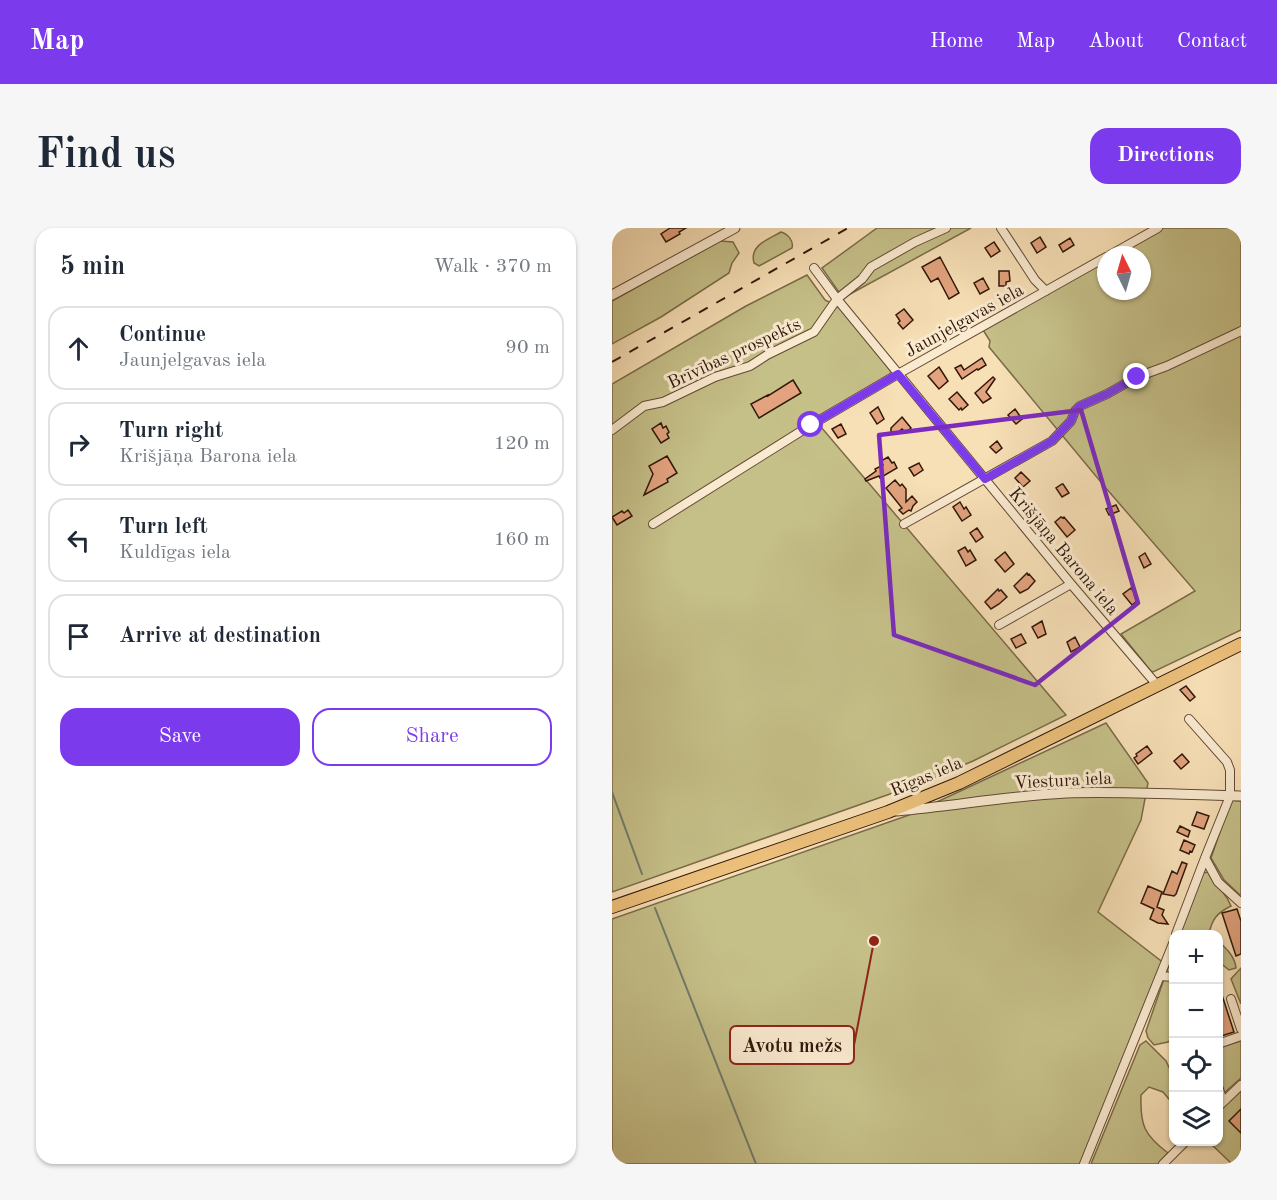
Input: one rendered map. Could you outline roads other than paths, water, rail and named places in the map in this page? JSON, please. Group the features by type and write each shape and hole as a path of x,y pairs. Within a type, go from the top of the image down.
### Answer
{"main road":[{"name":"Rīgas iela","path":"612,907 888,812 959,783 1241,644"}],"street":[{"path":"612,295 735,228"},
{"name":"Brīvības prospekts","path":"612,430 644,406 663,402 715,376 750,366 814,332 837,299 862,279 871,267 915,242 946,228"},
{"path":"1001,228 1035,280 1046,291"},
{"path":"1126,246 1158,228"},
{"name":"Jaunjelgavas iela","path":"653,524 811,425 1097,263"},
{"name":"Krišjāņa Barona iela","path":"814,268 898,374 1157,685"},
{"path":"904,524 1052,441 1071,421 1080,406 1137,377 1167,366 1241,331"},
{"path":"999,625 1071,584"},
{"path":"1178,930 1230,796 1230,770 1227,762 1189,719"},
{"name":"Viestura iela","path":"888,812 1066,793 1241,796"},
{"path":"1205,858 1218,882 1241,903"},
{"path":"1084,1164 1169,952"},
{"path":"1160,976 1169,977"},
{"path":"1232,999 1241,1029"},
{"path":"1223,1042 1241,1036"},
{"path":"1223,1103 1241,1085"},
{"path":"1163,1164 1181,1146"}],"waterway":[{"path":"612,792 642,874"},
{"path":"655,908 756,1164"}],"railway":[{"path":"612,362 848,228"}],"place":[{"name":"Avotu mežs","path":"874,941"}]}
